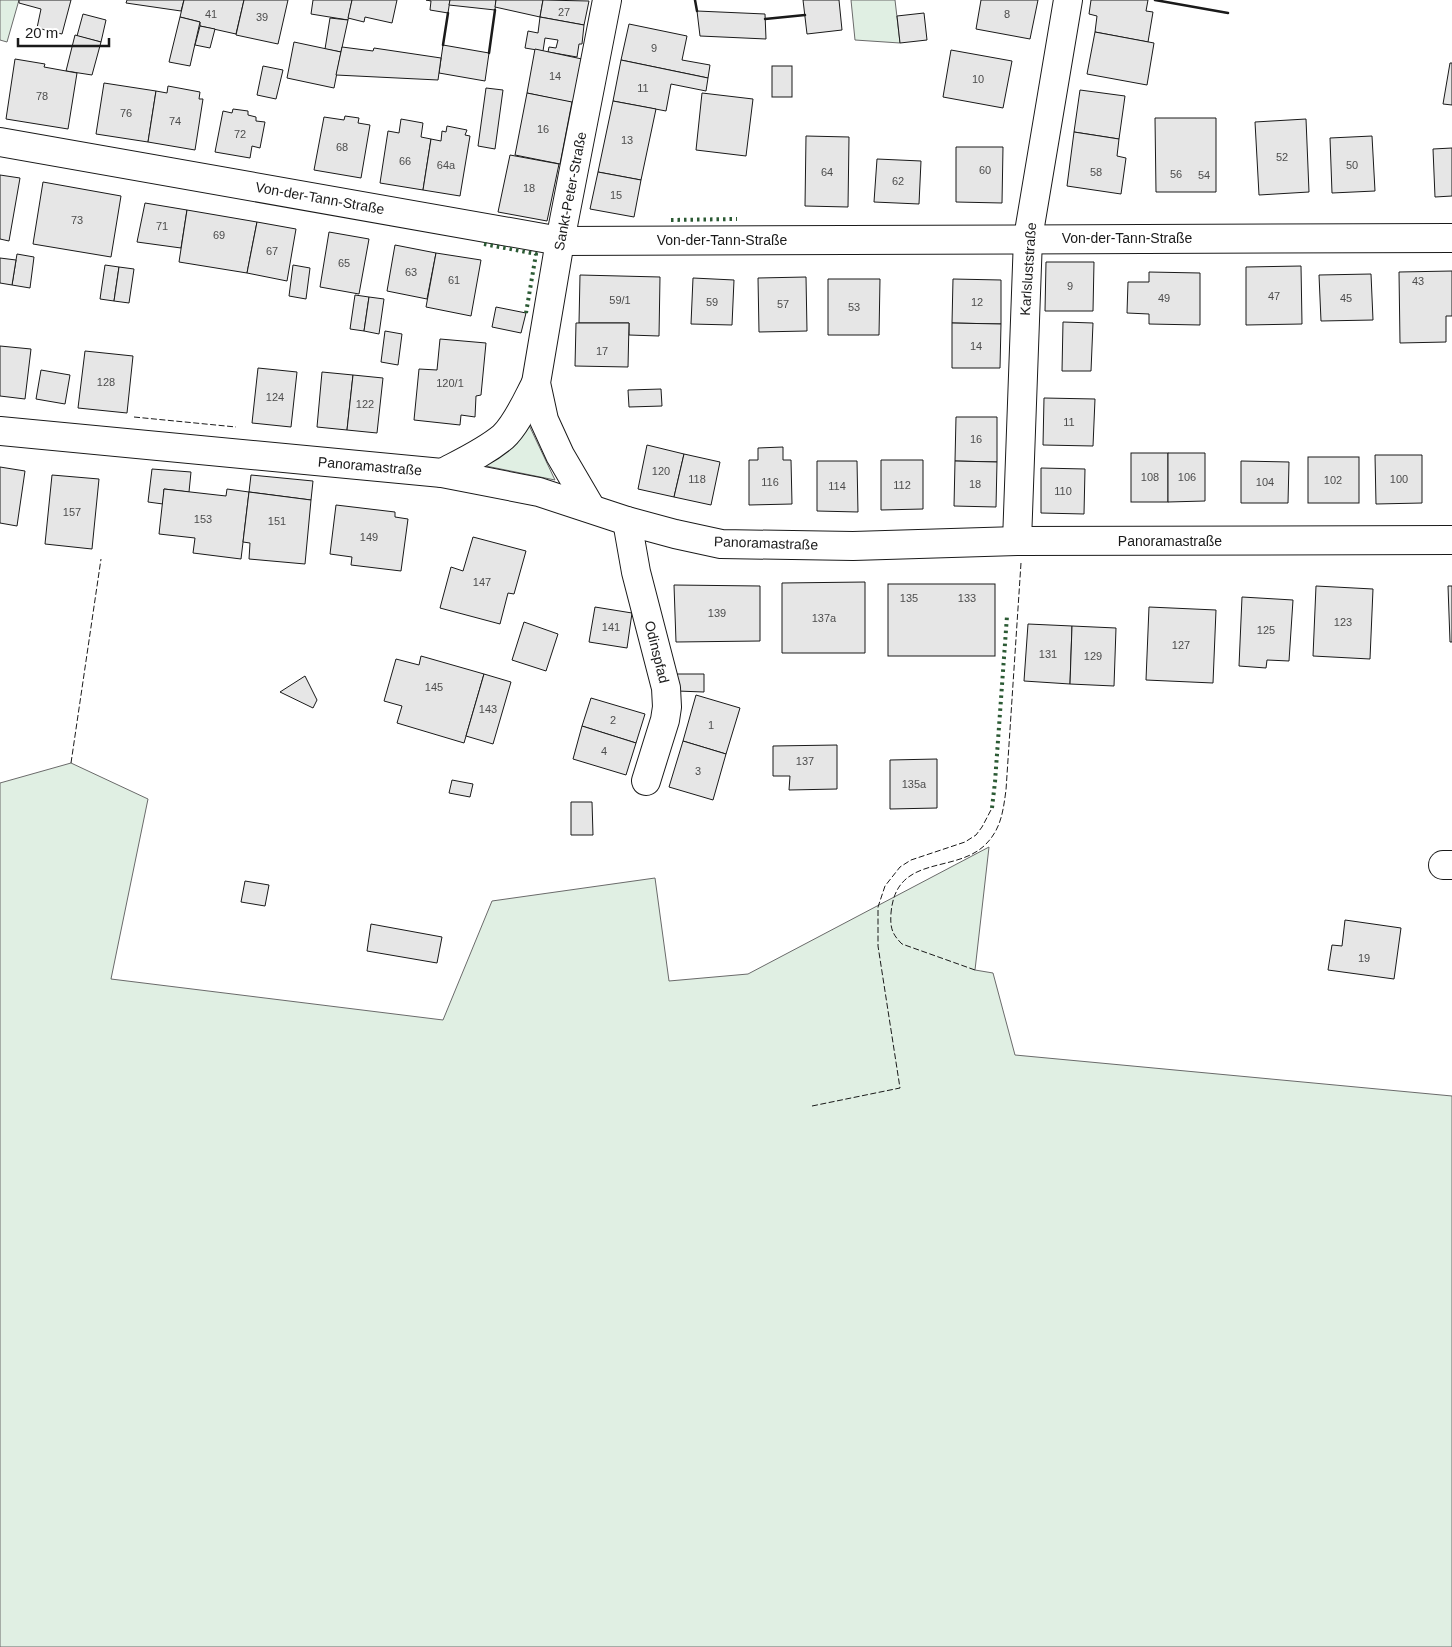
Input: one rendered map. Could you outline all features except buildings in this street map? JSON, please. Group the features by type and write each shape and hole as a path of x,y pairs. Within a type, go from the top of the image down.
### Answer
{"street":[{"name":"Sankt-Peter-Straße","path":"442,473 480,453 504,436 519,415 536,383 560,241 607,0"},
{"name":"Karlsluststraße","path":"1017,541 1028,238 1068,0"},
{"name":"Von-der-Tann-Straße","path":"0,142 560,241 1452,238"},
{"name":"Sankt-Peter-Straße","path":"536,383 544,420 560,455 591,508"},
{"name":"Panoramastraße","path":"0,431 442,473 539,492 627,521 721,544 853,546 1017,541 1452,540"},
{"name":"Odinspfad","path":"627,521 636,572 666,688 667,707 665,720 646,781"}],"green space":[{"path":"0,0 19,0 7,42 0,40"},
{"path":"851,0 895,0 900,43 855,40"},
{"path":"528,423 555,480 476,464"},
{"path":"71,763 148,799 111,979 443,1020 492,901 655,878 669,981 748,974 989,847 975,970 993,973 1015,1055 1452,1096 1452,1647 0,1647 0,783"}],"hedge":[{"path":"671,220 737,219"},
{"path":"484,244 536,254 526,313"},
{"path":"992,808 1007,616"}],"fence":[{"path":"134,417 236,427"},
{"path":"71,763 101,559"},
{"path":"975,970 902,944 892,930 891,913 895,894 903,882 914,873 971,854 984,846 998,827 1006,790 1021,563"},
{"path":"812,1106 900,1088 878,946 878,907 885,886 900,867 911,860 965,842 976,835 992,808"}],"wall":[{"path":"695,0 697,11"},
{"path":"1155,0 1228,13"},
{"path":"489,53 495,10"},
{"path":"443,45 448,13"},
{"path":"765,19 805,15"}]}
